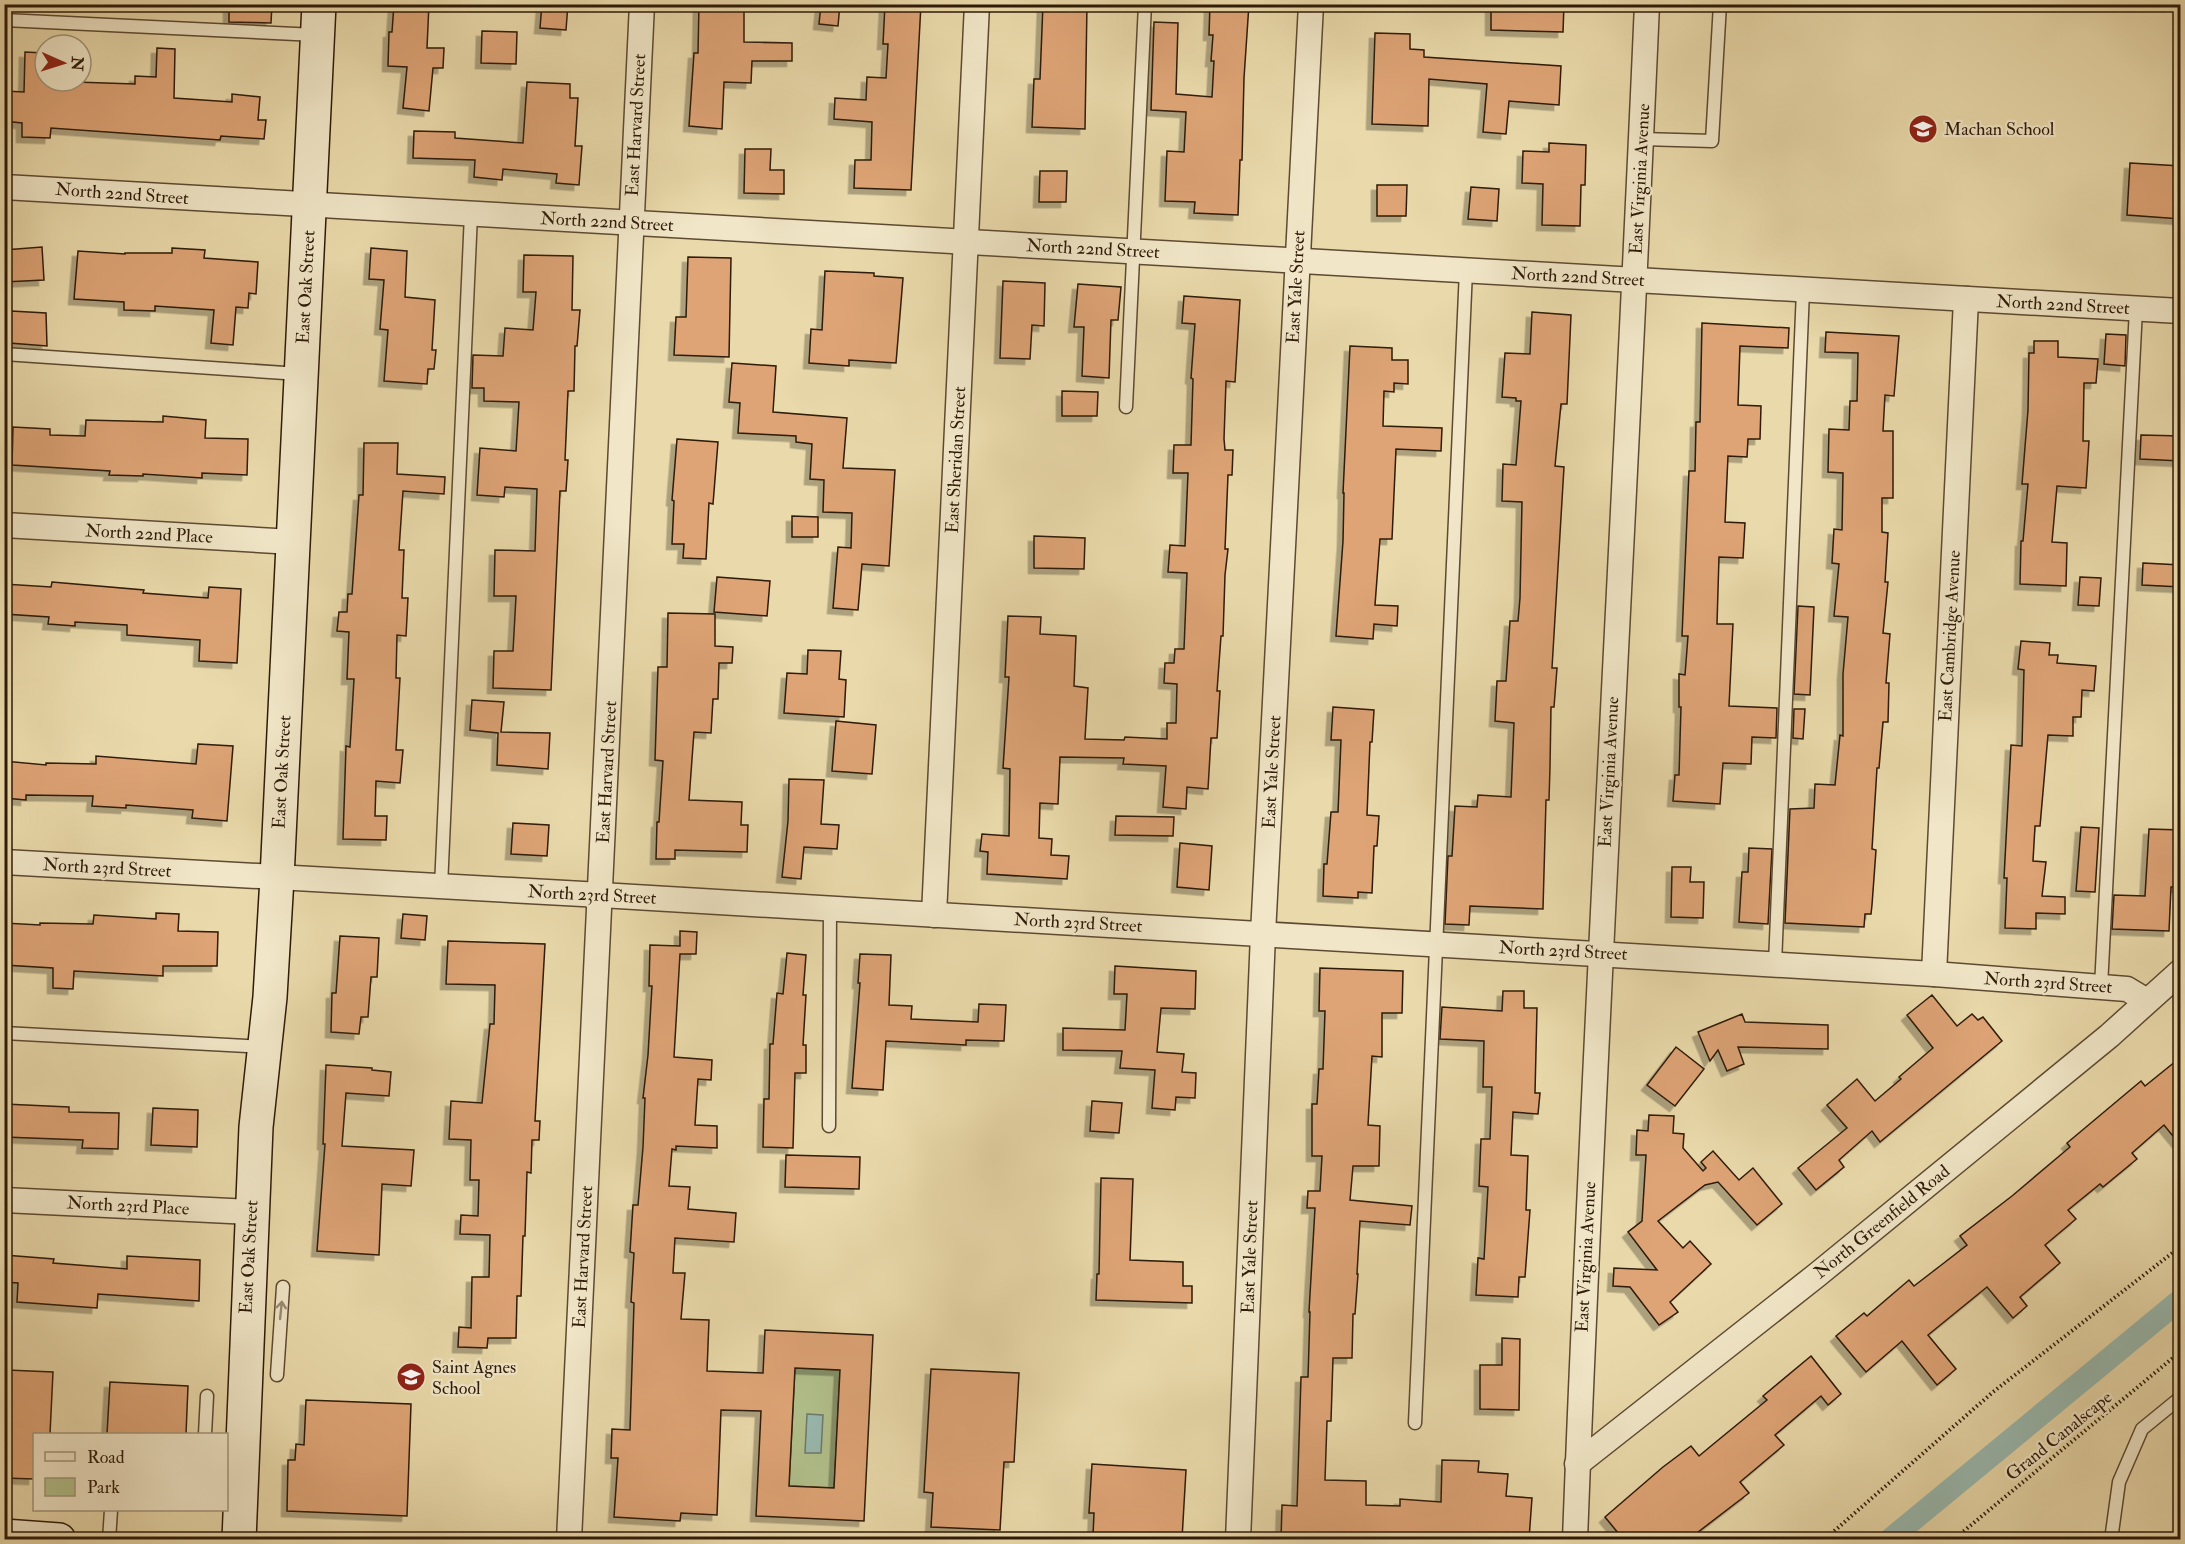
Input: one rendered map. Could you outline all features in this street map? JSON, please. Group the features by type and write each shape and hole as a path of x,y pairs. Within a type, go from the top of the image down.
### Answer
{"street":[{"name":"East Harvard Street","path":"569,1539 642,4"},
{"name":"East Sheridan Street","path":"934,915 977,4"},
{"name":"East Yale Street","path":"1238,1539 1263,934 1311,4"},
{"name":"East Virginia Avenue","path":"1575,1539 1600,954 1647,4"},
{"name":"East Oak Street","path":"238,1539 256,1127 270,997 278,878 319,20"},
{"name":"North 22nd Street","path":"4,187 2181,311"},
{"name":"East Cambridge Avenue","path":"1934,974 1966,299"},
{"name":"North 22nd Place","path":"4,525 293,542"},
{"name":"North 23rd Street","path":"4,862 601,894 1934,974 2127,989 2147,1001"},
{"name":"North Greenfield Road","path":"1577,1464 1827,1267 2109,1036 2181,972"},
{"name":"North 23rd Place","path":"4,1200 252,1212"},
{"path":"4,1536 58,1539"}],"lane":[{"path":"1126,407 1145,4"},
{"path":"1642,139 1712,141 1720,4"},
{"path":"4,20 319,20"},
{"path":"441,887 471,214"},
{"path":"1415,1423 1438,944 1466,270"},
{"path":"1775,964 1803,290"},
{"path":"2101,987 2136,309"},
{"path":"4,354 301,374"},
{"path":"829,1126 830,909"},
{"path":"4,1033 264,1047"},
{"path":"277,1375 283,1287"},
{"path":"205,1433 207,1396"},
{"path":"2111,1539 2119,1482 2142,1429 2181,1398"},
{"path":"109,1539 111,1511"}],"path":[{"path":"1824,1539 1993,1392 2181,1247"},
{"name":"Grand Canalscape","path":"1953,1539 2181,1352"}],"green space":[{"path":"795,1368 840,1370 834,1488 789,1486"}],"water":[{"path":"807,1414 823,1415 821,1453 805,1453"}],"building":[{"path":"229,4 272,4 271,23 229,22"},
{"path":"394,4 429,4 427,48 444,48 443,68 433,68 429,111 403,108 407,67 388,66 389,32 392,32"},
{"path":"542,4 568,4 566,30 540,28"},
{"path":"699,4 744,4 744,42 792,43 792,61 752,61 751,83 724,82 722,129 689,126 694,53 698,53"},
{"path":"821,4 840,4 838,26 819,24"},
{"path":"885,4 921,4 911,190 854,188 855,160 871,160 872,122 834,119 835,98 866,100 867,77 886,78 888,44 883,44"},
{"path":"1043,4 1087,4 1085,129 1032,127 1034,79 1040,79"},
{"path":"1210,4 1249,4 1238,215 1194,213 1195,202 1165,201 1167,151 1184,152 1186,112 1151,110 1154,22 1178,23 1176,94 1212,97 1214,61 1211,61 1213,35 1209,35"},
{"path":"1491,4 1564,4 1563,32 1491,30"},
{"path":"482,31 517,32 516,64 481,63"},
{"path":"1375,33 1410,34 1410,49 1424,50 1424,57 1561,66 1559,105 1509,101 1506,134 1483,132 1487,84 1429,79 1428,126 1372,124"},
{"path":"157,48 175,49 174,98 232,102 232,94 260,97 258,120 266,120 264,139 221,136 220,140 51,128 50,138 22,137 22,123 4,121 4,91 24,92 25,52 33,52 33,93 93,93 93,83 135,84 135,76 156,77"},
{"path":"527,82 570,84 570,98 578,98 575,146 582,146 579,185 556,183 557,174 503,169 502,180 474,177 475,160 413,158 414,131 455,132 455,138 523,143"},
{"path":"1549,143 1586,145 1585,185 1581,185 1580,226 1542,225 1543,184 1522,183 1523,151 1549,152"},
{"path":"745,149 771,149 770,170 784,170 784,194 744,193"},
{"path":"2130,163 2181,166 2181,219 2127,215"},
{"path":"1040,171 1067,171 1066,202 1039,202"},
{"path":"1377,185 1407,185 1406,216 1377,216"},
{"path":"1471,187 1499,189 1497,221 1468,219"},
{"path":"42,247 44,280 4,282 4,250"},
{"path":"172,248 205,250 204,258 258,262 256,294 249,293 248,308 236,307 233,345 211,343 214,310 155,306 155,311 124,310 124,302 74,299 78,251 125,254 172,253"},
{"path":"371,248 407,251 405,297 435,300 432,350 436,350 434,369 428,369 427,384 384,381 388,330 380,329 384,280 369,279"},
{"path":"524,255 573,256 572,310 580,310 577,346 575,346 574,391 568,391 566,491 560,491 551,690 493,688 494,651 513,651 516,596 494,596 495,550 535,551 537,489 505,487 504,497 477,495 480,448 516,451 519,402 484,401 484,388 472,388 473,355 503,356 505,328 533,330 536,292 523,292"},
{"path":"688,257 731,258 729,357 674,355 676,317 686,317"},
{"path":"825,271 874,273 874,276 903,278 896,363 849,360 849,366 809,363 811,329 822,330"},
{"path":"1003,281 1045,283 1044,326 1032,325 1030,359 1000,358"},
{"path":"1078,284 1121,287 1118,320 1111,320 1109,378 1082,376 1084,327 1074,327"},
{"path":"1184,296 1240,300 1235,382 1226,381 1224,439 1225,450 1233,450 1232,475 1228,475 1225,549 1228,549 1217,691 1220,691 1217,738 1211,738 1208,789 1187,787 1186,809 1163,807 1166,766 1123,764 1124,758 1060,757 1058,804 1040,803 1039,838 1052,839 1051,855 1069,856 1067,879 987,874 988,852 980,851 982,834 1009,836 1010,769 1003,768 1009,677 1005,677 1008,616 1041,617 1040,634 1076,636 1074,686 1088,688 1085,739 1124,740 1125,737 1167,739 1167,723 1176,723 1177,684 1164,683 1165,663 1174,663 1175,649 1184,649 1187,573 1168,572 1170,545 1185,546 1188,473 1173,473 1174,445 1191,445 1193,379 1191,378 1195,324 1182,323"},
{"path":"11,311 46,313 47,346 9,343"},
{"path":"1532,312 1571,315 1567,404 1561,404 1555,466 1564,467 1552,668 1557,668 1554,707 1551,707 1543,909 1470,906 1469,925 1445,924 1448,856 1452,856 1455,806 1477,807 1478,795 1511,797 1514,723 1495,721 1497,681 1506,681 1510,621 1518,621 1520,598 1522,502 1502,501 1503,464 1516,465 1521,401 1516,401 1516,398 1502,397 1505,353 1530,354"},
{"path":"1702,323 1789,328 1788,348 1740,346 1738,405 1761,406 1760,439 1748,439 1747,457 1728,456 1725,522 1745,523 1743,558 1719,557 1717,624 1733,624 1729,706 1777,708 1776,738 1752,737 1751,764 1723,763 1720,804 1673,801 1675,775 1679,775 1681,707 1679,707 1679,674 1685,675 1688,636 1682,636 1689,471 1695,471 1696,422 1700,422"},
{"path":"1826,332 1899,336 1894,396 1885,395 1883,431 1893,431 1893,498 1882,498 1882,532 1888,533 1885,582 1888,582 1883,633 1890,634 1886,683 1889,683 1888,722 1883,722 1879,768 1877,768 1872,849 1876,850 1872,905 1871,914 1865,914 1864,927 1785,923 1790,809 1814,808 1815,784 1835,785 1840,735 1843,736 1843,674 1848,617 1834,616 1839,564 1832,563 1834,529 1842,530 1843,473 1828,472 1829,429 1849,430 1850,401 1857,401 1858,353 1825,352"},
{"path":"2106,334 2126,335 2125,366 2104,364"},
{"path":"2034,341 2058,341 2058,357 2098,359 2096,383 2084,383 2083,441 2089,441 2086,488 2057,486 2052,542 2067,543 2066,586 2020,584 2021,541 2023,541 2028,484 2022,484 2028,410 2029,353 2034,353"},
{"path":"1350,346 1392,348 1392,360 1408,360 1408,384 1394,383 1394,392 1384,391 1383,426 1442,428 1441,451 1396,449 1392,539 1380,539 1375,605 1398,606 1397,626 1374,624 1373,639 1336,636 1343,541"},
{"path":"732,363 776,366 773,412 847,418 843,468 895,470 889,566 862,564 858,610 833,608 838,547 851,548 852,513 823,512 824,480 810,479 812,444 796,442 796,436 738,433 740,403 729,402"},
{"path":"1062,391 1098,392 1097,416 1062,416"},
{"path":"163,416 206,420 205,438 248,439 247,475 202,473 202,478 143,474 143,476 109,475 110,471 12,465 13,427 50,429 50,435 85,436 86,420 163,422"},
{"path":"2141,435 2181,436 2181,461 2140,459"},
{"path":"677,439 718,442 713,504 709,503 706,559 683,558 684,544 672,544 674,501 672,500"},
{"path":"364,443 398,443 397,474 445,477 444,494 403,491 399,550 404,550 402,598 408,598 406,636 397,635 396,678 400,678 396,750 403,750 400,783 376,781 375,816 387,816 386,840 343,839 346,746 350,747 354,679 347,679 349,632 337,631 339,612 347,612 348,594 352,594 359,495 363,495"},
{"path":"792,516 818,517 818,537 792,537"},
{"path":"1034,536 1085,538 1084,569 1034,568"},
{"path":"2143,563 2181,565 2181,587 2142,585"},
{"path":"717,577 770,581 767,616 714,612"},
{"path":"2080,577 2101,578 2099,606 2078,605"},
{"path":"52,582 208,598 209,587 241,589 237,663 199,661 200,640 127,635 127,625 75,622 75,626 48,624 49,617 4,614 4,584 51,587"},
{"path":"1798,606 1814,607 1810,695 1794,694"},
{"path":"668,613 715,614 715,646 733,647 732,663 719,663 718,699 713,699 711,733 694,732 689,800 742,802 741,825 748,825 747,852 675,850 675,859 656,859 663,761 655,760 658,667 667,667"},
{"path":"2021,641 2050,643 2049,655 2058,655 2057,663 2096,666 2094,691 2082,690 2081,717 2073,717 2073,736 2048,735 2040,826 2035,826 2033,861 2046,862 2042,896 2065,897 2065,914 2036,913 2036,929 2005,928 2007,878 2004,878 2011,745 2022,746 2024,670 2018,669"},
{"path":"808,650 841,651 839,679 846,680 844,717 784,713 787,673 807,674"},
{"path":"472,700 504,702 501,732 550,733 548,769 497,765 498,733 470,730"},
{"path":"1333,707 1374,710 1372,742 1370,742 1367,815 1379,816 1377,846 1374,846 1372,893 1358,892 1358,898 1323,896 1324,864 1327,864 1331,812 1338,812 1341,740 1331,740"},
{"path":"1794,709 1805,709 1803,739 1793,738"},
{"path":"836,721 876,725 872,774 832,771"},
{"path":"198,744 233,746 227,821 192,818 193,810 126,805 126,808 92,806 93,796 26,795 26,800 4,798 4,761 46,765 46,763 96,764 96,756 196,764"},
{"path":"789,779 824,780 821,824 839,825 837,849 804,847 801,879 782,877 788,821"},
{"path":"1116,816 1174,817 1173,836 1115,835"},
{"path":"513,823 549,825 547,856 511,854"},
{"path":"2081,827 2099,828 2095,892 2076,891"},
{"path":"2149,829 2181,830 2181,887 2171,887 2169,931 2112,929 2114,895 2145,896"},
{"path":"1180,843 1212,846 1209,890 1177,887"},
{"path":"1749,848 1772,849 1768,924 1739,922 1742,872 1748,872"},
{"path":"1672,867 1691,867 1690,882 1704,882 1703,918 1671,917"},
{"path":"156,913 179,914 178,931 218,932 217,966 163,966 163,976 74,971 73,989 53,988 53,968 4,965 4,923 93,924 94,915 156,919"},
{"path":"403,914 427,916 425,940 401,938"},
{"path":"680,931 697,932 696,954 680,954 674,1057 712,1060 711,1080 698,1079 695,1125 717,1126 717,1148 676,1146 676,1150 672,1149 669,1186 690,1187 688,1209 736,1213 734,1242 675,1238 673,1273 685,1273 681,1319 709,1320 707,1371 763,1373 765,1330 873,1335 864,1521 756,1516 761,1411 721,1410 717,1515 681,1513 680,1521 614,1517 618,1458 611,1458 612,1429 630,1430 634,1303 631,1302 634,1253 630,1252 633,1205 638,1205 643,1147 645,1098 643,1098 652,986 649,986 650,945 680,946","holes":["795,1368 840,1370 834,1488 789,1486"]},
{"path":"340,936 379,938 377,977 371,977 368,1017 361,1017 359,1034 331,1032 332,993 336,993"},
{"path":"448,941 545,944 535,1121 540,1121 539,1140 532,1140 531,1173 527,1172 525,1236 523,1236 521,1296 517,1296 516,1338 488,1338 487,1348 458,1347 459,1327 471,1328 472,1277 489,1277 490,1235 460,1234 461,1215 478,1216 479,1180 470,1180 471,1140 449,1139 451,1101 482,1103 490,1024 494,1024 495,985 446,984"},
{"path":"787,953 806,955 803,1045 806,1045 806,1073 795,1073 793,1148 763,1147 764,1099 769,1099 770,1044 773,1044 777,993 783,994"},
{"path":"860,954 891,955 889,1005 912,1006 911,1019 978,1022 979,1004 1006,1005 1004,1041 966,1040 966,1045 886,1041 883,1090 852,1088"},
{"path":"1115,966 1196,971 1195,1009 1161,1008 1157,1052 1184,1054 1182,1072 1196,1073 1195,1098 1176,1097 1175,1110 1152,1108 1155,1070 1120,1068 1122,1051 1063,1050 1063,1028 1125,1030 1127,994 1114,994"},
{"path":"1320,968 1403,971 1402,1013 1382,1013 1382,1057 1372,1056 1368,1125 1380,1126 1379,1166 1353,1166 1350,1200 1412,1206 1410,1225 1360,1221 1352,1358 1333,1358 1331,1421 1327,1421 1325,1480 1366,1481 1366,1505 1400,1506 1400,1499 1441,1502 1442,1460 1479,1461 1478,1472 1508,1474 1506,1496 1532,1498 1529,1539 1281,1539 1282,1505 1297,1506 1301,1377 1308,1377 1315,1208 1307,1208 1308,1191 1320,1191 1322,1156 1312,1156 1312,1104 1317,1104 1319,1069 1323,1069 1325,1011 1319,1011"},
{"path":"1503,991 1524,991 1524,1008 1537,1008 1535,1093 1540,1093 1538,1114 1513,1112 1511,1155 1528,1156 1526,1210 1530,1210 1525,1277 1519,1277 1518,1297 1476,1295 1478,1258 1484,1259 1488,1187 1479,1186 1481,1139 1490,1139 1492,1087 1483,1087 1484,1041 1440,1039 1442,1007 1502,1011"},
{"path":"1932,995 1957,1026 1972,1014 1978,1020 1983,1017 2002,1041 1880,1142 1872,1131 1839,1160 1844,1167 1816,1190 1798,1168 1847,1128 1827,1105 1857,1079 1875,1101 1933,1048 1907,1015"},
{"path":"1742,1014 1745,1022 1828,1025 1828,1049 1738,1047 1744,1064 1727,1071 1718,1050 1710,1061 1698,1032"},
{"path":"1676,1047 1704,1069 1675,1106 1647,1085"},
{"path":"2181,1057 2181,1146 2164,1125 2132,1153 2137,1159 2103,1187 2100,1184 2068,1210 2076,1219 2045,1245 2060,1263 2020,1297 2027,1306 2013,1318 1987,1287 1928,1335 1956,1369 1937,1385 1902,1341 1866,1372 1836,1336 1864,1313 1867,1316 1909,1280 1914,1286 1967,1245 1960,1236 2070,1147 2067,1143 2141,1081 2145,1086"},
{"path":"326,1065 372,1068 372,1070 391,1072 389,1096 346,1093 342,1146 414,1150 411,1186 382,1184 379,1255 317,1251 325,1144 323,1144"},
{"path":"1092,1101 1122,1103 1119,1133 1090,1131"},
{"path":"4,1104 69,1107 69,1112 119,1113 118,1149 82,1148 83,1140 4,1137"},
{"path":"153,1108 198,1110 197,1147 151,1145"},
{"path":"1649,1115 1674,1116 1673,1133 1684,1134 1683,1148 1703,1171 1706,1168 1701,1162 1713,1151 1739,1180 1753,1168 1782,1204 1757,1225 1718,1182 1705,1185 1658,1221 1683,1248 1690,1241 1711,1264 1670,1302 1678,1312 1659,1325 1630,1287 1613,1286 1614,1268 1657,1270 1628,1232 1642,1221 1646,1155 1636,1155 1637,1130 1648,1131"},
{"path":"786,1155 860,1157 859,1189 785,1187"},
{"path":"1101,1178 1133,1179 1130,1260 1183,1262 1183,1286 1192,1286 1192,1303 1096,1300 1097,1274 1099,1274"},
{"path":"4,1255 54,1259 53,1263 127,1269 127,1256 200,1260 199,1301 98,1294 97,1308 17,1302 18,1283 4,1282"},
{"path":"1502,1338 1520,1339 1519,1410 1480,1409 1480,1365 1502,1365"},
{"path":"1811,1356 1841,1394 1828,1405 1821,1396 1775,1435 1784,1445 1740,1482 1749,1493 1689,1539 1623,1539 1605,1517 1691,1446 1699,1456 1767,1400 1763,1396"},
{"path":"931,1369 1019,1373 1014,1462 1004,1462 1000,1530 931,1527 933,1493 924,1492"},
{"path":"7,1370 53,1372 50,1433 33,1433 33,1479 4,1478 4,1383 7,1383"},
{"path":"110,1382 188,1386 186,1433 107,1433"},
{"path":"306,1400 411,1404 407,1516 287,1511 288,1460 295,1460 296,1444 304,1445"},
{"path":"1092,1464 1186,1470 1182,1539 1093,1535 1094,1513 1089,1513"}],"waterway":[{"path":"1889,1540 2180,1300"}],"place":[{"name":"Machan School","path":"1923,129"},
{"name":"Saint Agnes School","path":"411,1377"}]}
